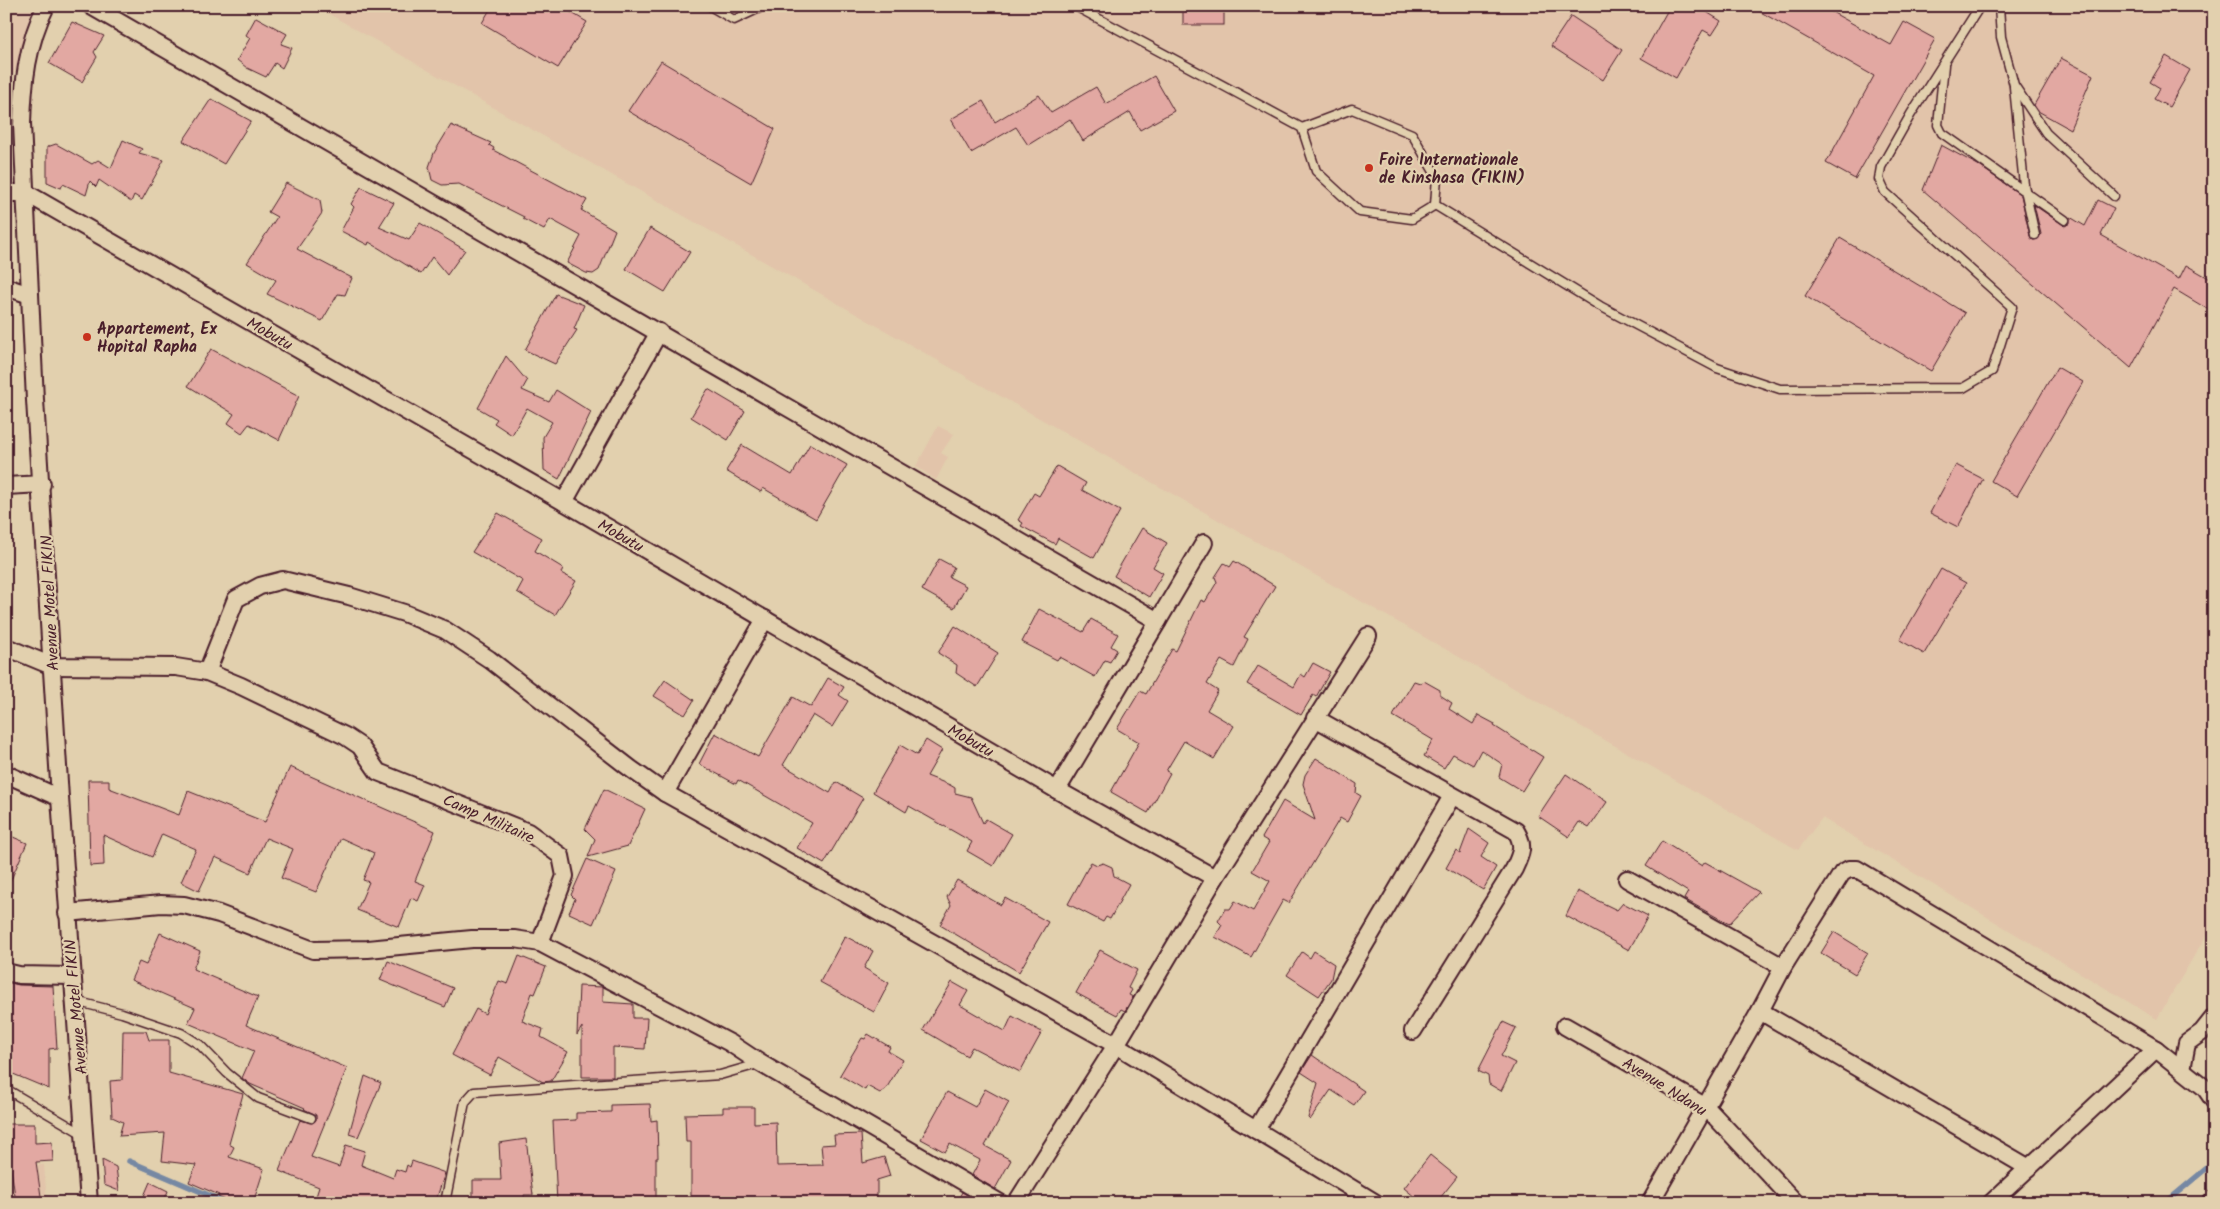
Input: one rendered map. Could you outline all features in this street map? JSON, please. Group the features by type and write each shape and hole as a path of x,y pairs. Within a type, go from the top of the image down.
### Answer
{"street":[{"name":"Avenue Motel FIKIN","path":"46,6 39,19 24,82 22,124 35,400 42,484 67,913 89,1203"},
{"path":"91,6 1158,621"},
{"path":"6,193 26,193"},
{"name":"Mobutu","path":"26,193 564,502 1057,790 1215,878"},
{"path":"6,287 30,295"},
{"path":"564,502 659,332"},
{"path":"6,486 42,484"},
{"path":"1057,790 1204,543"},
{"path":"207,672 236,599 260,586 283,580 349,596 404,613 445,630 490,659 631,769 665,793 1116,1045 1376,1203"},
{"path":"665,793 765,619"},
{"path":"1016,1203 1116,1045 1215,878 1368,636"},
{"path":"6,647 52,666"},
{"name":"Camp Militaire","path":"52,666 176,667 207,672 241,686 345,736 360,746 378,772 528,832 561,856 565,876 540,942"},
{"path":"1316,718 1516,831 1521,839 1522,851 1514,869 1413,1031"},
{"path":"6,774 60,798"},
{"path":"1256,1130 1452,796"},
{"path":"1650,1203 1706,1107 1783,967 1842,873 1849,869 1857,869 2156,1049 2204,1088 2214,1101"},
{"path":"1627,879 1783,967"},
{"path":"67,913 161,904 184,905 219,914 313,950 368,949 472,939 515,939 540,942 730,1043 760,1063 1000,1203"},
{"path":"6,972 19,975 72,976"},
{"path":"1760,1011 2029,1168"},
{"path":"2182,1069 2187,1043 2202,1032 2214,1017"},
{"name":"Avenue Ndanu","path":"1565,1026 1706,1107 1796,1203"},
{"path":"1990,1203 2156,1049"}],"lane":[{"path":"710,6 734,20 760,7"},
{"path":"1075,6 1302,128 1316,171 1360,212 1412,219 1435,205"},
{"path":"1435,205 1600,306 1716,368 1780,388 1964,388 1992,371 2012,307 1885,192 1879,179 1881,167 1980,6"},
{"path":"1999,6 2001,36 2014,85 2026,194 2035,235"},
{"path":"1944,63 1938,125 1942,133 2065,220"},
{"path":"2014,85 2046,133 2114,196"},
{"path":"1302,128 1352,109 1412,134 1437,177 1435,205"},
{"path":"75,1000 181,1033 200,1045 233,1079 258,1098 311,1118"},
{"path":"445,1203 465,1102 474,1092 720,1075 760,1063"},
{"path":"6,1088 85,1135"}],"path":[{"path":"2197,1203 2214,1188"}],"shaded area":[{"path":"6,6 53,6 12,76 6,74"},
{"name":"Foire Internationale de Kinshasa (FIKIN)","path":"315,6 2214,6 2214,922 2157,1019 1822,818 1798,850"},
{"path":"938,426 954,434 941,453 948,457 936,480 916,466"},
{"path":"44,1165 47,1203 6,1203 6,1167"}],"building":[{"path":"492,6 560,6 587,22 558,68 482,23"},
{"path":"1183,6 1224,6 1224,25 1183,25"},
{"path":"1670,6 1697,6 1721,21 1712,35 1703,30 1676,78 1641,58"},
{"path":"1750,6 1821,6 1891,45 1904,22 1935,39 1855,179 1826,163 1874,76"},
{"path":"1571,16 1622,50 1603,80 1551,46"},
{"path":"256,17 287,34 281,44 292,48 282,68 275,63 266,77 247,68 237,60 250,38 246,35"},
{"path":"72,22 104,36 94,52 97,57 82,82 49,63"},
{"path":"2166,56 2190,70 2169,107 2154,99 2160,88 2150,82"},
{"path":"2061,58 2093,75 2070,129 2038,111 2034,105"},
{"path":"661,61 775,129 751,183 628,111"},
{"path":"1154,76 1174,111 1140,130 1130,112 1083,141 1070,119 1028,145 1016,127 971,153 951,119 983,101 995,122 1039,95 1051,113 1096,87 1106,104"},
{"path":"211,99 251,121 224,164 183,141"},
{"path":"451,125 491,143 489,145 494,148 493,150 587,200 581,210 615,230 599,270 593,274 586,273 567,263 581,236 550,219 544,230 523,219 524,217 459,184 442,185 432,180 429,167 434,153"},
{"path":"123,140 142,149 139,153 164,160 142,200 134,195 131,202 99,180 96,187 90,181 86,195 63,184 61,188 47,182 47,147 56,144 92,164 98,160 111,168"},
{"path":"1941,145 1978,165 2021,195 2030,236 2033,240 2038,239 2041,234 2034,205 2065,226 2070,223 2070,217 2085,226 2098,200 2114,208 2101,235 2179,279 2186,265 2214,281 2214,313 2174,289 2131,368 1923,190"},
{"path":"286,183 320,200 322,213 297,249 352,278 345,295 338,294 322,321 267,294 276,280 247,263 277,217 268,212"},
{"path":"361,187 394,203 379,227 409,240 420,223 465,250 447,275 432,257 421,274 369,242 368,245 341,231 354,207 351,204"},
{"path":"650,228 690,252 665,292 626,269"},
{"path":"1840,238 1965,313 1931,371 1805,296"},
{"path":"556,294 584,305 574,329 577,330 555,364 525,350"},
{"path":"211,349 299,396 279,440 249,424 242,433 228,423 234,414 188,386"},
{"path":"506,356 527,381 522,390 549,402 556,390 591,412 559,479 544,470 543,437 552,422 527,408 512,435 494,423 497,419 478,408"},
{"path":"2057,367 2083,382 2017,496 1991,481"},
{"path":"708,389 745,411 728,440 691,417"},
{"path":"810,444 847,465 816,519 763,488 761,492 726,471 742,445 792,475"},
{"path":"1956,465 1983,479 1958,527 1930,513"},
{"path":"1057,466 1086,483 1082,490 1120,511 1094,558 1058,538 1055,544 1021,526 1023,523 1018,520 1034,493 1039,496"},
{"path":"498,513 542,538 535,551 563,568 561,573 576,581 555,615 517,592 523,581 472,552"},
{"path":"1142,528 1167,543 1153,567 1163,573 1149,597 1114,576"},
{"path":"939,559 954,567 949,577 966,586 954,608 922,590"},
{"path":"1234,561 1275,586 1244,637 1248,639 1234,667 1221,660 1207,684 1218,691 1207,710 1234,726 1214,759 1184,741 1166,771 1170,773 1148,813 1111,792 1139,742 1117,729 1140,691 1146,694 1172,649 1176,651 1201,600 1205,602 1217,582 1215,577 1224,563 1230,567"},
{"path":"1941,569 1966,583 1924,654 1900,640"},
{"path":"1039,609 1083,632 1091,619 1118,634 1111,646 1117,650 1110,662 1105,660 1095,677 1059,657 1057,660 1022,642"},
{"path":"955,626 998,653 977,687 956,673 957,665 938,653"},
{"path":"1313,663 1330,672 1316,697 1313,695 1301,715 1247,684 1258,666 1294,687 1301,674 1305,677"},
{"path":"828,678 844,687 839,695 848,701 832,727 813,715 783,765 830,793 836,782 863,798 824,864 797,848 812,823 738,780 736,784 699,764 715,733 758,757 793,697 811,707"},
{"path":"665,680 694,700 685,715 654,696"},
{"path":"1414,681 1420,683 1424,681 1440,690 1440,695 1452,703 1449,709 1473,724 1478,715 1495,724 1494,726 1543,757 1522,791 1499,777 1502,764 1481,750 1473,765 1453,754 1444,768 1424,756 1433,740 1393,716"},
{"path":"926,740 942,750 927,776 955,788 955,793 971,797 983,823 986,819 1012,834 993,866 967,851 972,842 909,806 906,812 873,792 900,745 917,755"},
{"path":"1316,758 1357,784 1356,793 1361,796 1347,822 1340,818 1289,903 1283,900 1251,957 1215,937 1222,925 1218,921 1225,909 1230,909 1235,901 1253,911 1270,881 1252,871 1269,842 1262,838 1283,801 1315,820 1303,784 1305,775"},
{"path":"290,767 435,831 415,881 425,885 418,901 411,898 399,927 357,910 369,882 363,880 374,853 341,838 316,892 281,878 293,849 266,838 250,873 215,857 199,891 181,882 196,849 162,834 152,857 103,835 104,865 90,866 88,780 109,780 109,788 179,815 188,791 265,822"},
{"path":"1566,774 1607,802 1589,828 1579,822 1569,837 1538,816"},
{"path":"604,789 645,809 628,846 588,857 595,839 585,829"},
{"path":"1469,829 1489,843 1481,857 1496,867 1483,890 1446,868 1456,850 1460,853"},
{"path":"6,834 27,843 6,891"},
{"path":"1662,841 1702,866 1705,862 1759,892 1729,924 1684,899 1688,892 1646,866"},
{"path":"587,859 616,872 593,924 569,913 575,899 571,895"},
{"path":"1091,862 1097,865 1103,863 1112,867 1114,876 1129,884 1110,919 1106,917 1103,922 1068,904"},
{"path":"957,880 1001,905 1005,898 1048,922 1019,972 940,925 951,905 947,897"},
{"path":"1578,891 1617,910 1623,903 1648,916 1629,950 1566,916"},
{"path":"1834,932 1868,953 1855,974 1821,953"},
{"path":"160,933 200,951 193,969 258,997 246,1025 347,1068 311,1157 339,1167 346,1145 365,1151 361,1165 393,1178 396,1169 405,1172 407,1165 410,1167 412,1161 445,1173 435,1203 314,1203 319,1187 279,1171 300,1120 312,1123 316,1120 316,1115 305,1108 250,1084 242,1078 254,1051 188,1023 195,1008 131,980 139,962 146,965"},
{"path":"845,936 873,951 864,968 889,983 874,1012 820,982"},
{"path":"1100,950 1137,970 1128,988 1132,990 1129,995 1133,997 1125,1011 1121,1009 1117,1015 1076,993"},
{"path":"1314,951 1334,964 1331,979 1319,996 1287,975 1302,952 1310,958"},
{"path":"519,956 546,967 535,994 532,993 522,1021 543,1029 541,1037 568,1052 551,1081 543,1082 499,1057 490,1075 452,1055 476,1009 485,1014 499,981 508,984"},
{"path":"388,961 453,988 445,1007 380,980"},
{"path":"6,982 19,985 53,986 57,1048 49,1049 49,1089 6,1071"},
{"path":"952,982 968,991 960,1005 1005,1031 1012,1016 1042,1032 1020,1072 972,1047 967,1056 923,1030"},
{"path":"579,986 603,987 603,1002 633,1004 633,1018 647,1018 645,1049 613,1047 613,1077 582,1077 582,1027 577,1035"},
{"path":"1503,1022 1516,1028 1501,1056 1515,1063 1501,1091 1489,1084 1488,1076 1478,1071"},
{"path":"123,1031 146,1031 149,1040 169,1040 169,1073 243,1094 229,1144 234,1147 229,1157 264,1169 253,1203 234,1203 189,1182 196,1165 162,1161 165,1133 119,1136 123,1122 112,1117 110,1081 122,1080"},
{"path":"868,1034 890,1047 888,1051 903,1060 886,1089 880,1093 867,1086 865,1090 840,1075 862,1038 865,1039"},
{"path":"1312,1055 1364,1091 1354,1105 1331,1090 1310,1120 1308,1118 1318,1083 1301,1072"},
{"path":"365,1076 381,1083 358,1137 349,1134"},
{"path":"985,1089 1009,1102 985,1146 1011,1160 995,1189 972,1175 980,1160 950,1144 945,1152 921,1139 947,1092 975,1107"},
{"path":"650,1104 651,1121 657,1120 656,1203 557,1203 553,1121 576,1120 576,1113 611,1112 611,1105"},
{"path":"723,1107 754,1107 754,1123 776,1122 777,1166 823,1165 821,1145 835,1144 834,1135 861,1134 863,1163 884,1157 890,1176 877,1180 877,1203 691,1203 691,1142 686,1142 685,1114 723,1113"},
{"path":"6,1124 35,1124 35,1143 52,1142 53,1161 36,1162 42,1203 16,1203 9,1155 6,1155"},
{"path":"526,1139 533,1195 524,1195 525,1203 473,1203 473,1180 501,1180 499,1143"},
{"path":"1430,1155 1457,1177 1436,1203 1422,1203 1404,1188"},
{"path":"102,1160 116,1167 119,1191 104,1185"},
{"path":"150,1182 168,1191 163,1203 141,1203"},
{"path":"962,1192 980,1203 956,1203"}],"waterway":[{"path":"129,1161 227,1203"},
{"path":"2165,1203 2214,1162"}],"place":[{"name":"Foire Internationale de Kinshasa (FIKIN)","path":"1369,168"},
{"name":"Appartement, Ex Hopital Rapha","path":"87,337"}]}
